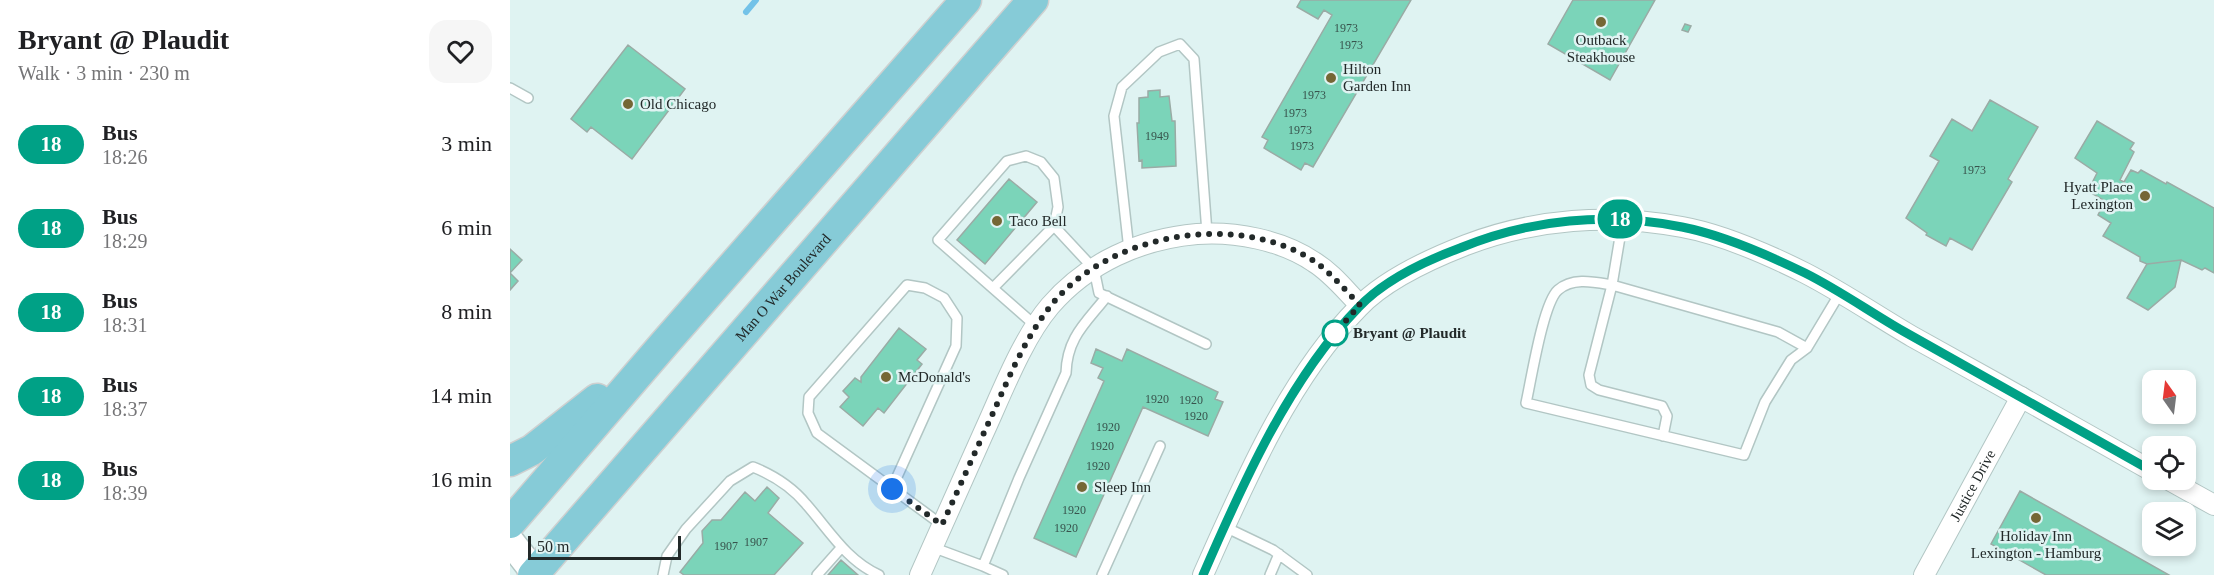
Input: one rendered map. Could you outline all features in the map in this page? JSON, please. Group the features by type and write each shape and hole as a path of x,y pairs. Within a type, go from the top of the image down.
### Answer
{"main road":[{"path":"510,523 966,0"},
{"name":"Man O War Boulevard","path":"526,572 1033,0"},
{"path":"510,460 532,450 570,422 664,344"},
{"path":"510,542 526,572"}],"street":[{"path":"1203,575 1265,442 1332,336 1360,305 1413,269 1492,235 1529,226 1587,219 1623,219 1684,227 1774,258 1840,293 1876,316 2142,465"},
{"path":"920,575 1001,393 1027,342 1049,307 1077,280 1107,260 1139,245 1178,236 1207,233 1259,240 1289,249 1313,261 1332,276 1360,305"},
{"name":"Justice Drive","path":"1925,575 2021,397"},
{"path":"2187,490 2214,505"}],"lane":[{"path":"1129,250 1114,116 1122,87 1159,52 1180,44 1194,59 1207,233"},
{"path":"510,88 528,98"},
{"path":"993,288 1054,226 1058,207 1054,178 1041,162 1026,156 1007,161 938,240 1037,327"},
{"path":"1623,219 1612,285 1589,375 1591,385 1599,390 1662,406 1667,416 1663,436"},
{"path":"1054,226 1094,269 1099,293 1206,344"},
{"path":"1807,348 1778,332 1612,285 1593,281 1576,281 1557,291 1548,306 1526,403 1744,455 1765,402 1791,360 1807,348 1840,293"},
{"path":"892,489 956,346 957,318 944,298 925,288 907,285 809,397 808,413 817,433 892,489 942,525"},
{"path":"983,566 1066,373 1066,355 1072,339 1107,296"},
{"path":"1102,575 1160,446"},
{"path":"663,575 667,556 686,529 730,481 753,467 773,476 804,502 841,548 876,574"},
{"path":"1225,526 1279,554 1307,575"},
{"path":"932,547 1003,575"},
{"path":"817,575 841,548"},
{"path":"1269,575 1279,554"}],"building":[{"name":"Hilton Garden Inn","path":"1301,0 1411,0 1313,167 1305,163 1301,170 1264,148 1268,140 1262,137 1332,15 1324,10 1318,19 1297,7"},
{"name":"Outback Steakhouse","path":"1573,0 1655,0 1610,80 1548,44"},
{"path":"1685,24 1691,26 1688,32 1682,30"},
{"name":"Old Chicago","path":"628,45 685,89 632,159 591,127 587,132 571,119"},
{"path":"1160,90 1160,97 1169,96 1172,121 1175,121 1176,166 1142,168 1142,160 1139,161 1137,123 1139,123 1139,98 1148,97 1148,91"},
{"path":"1990,100 2038,127 2008,179 2012,182 1972,250 1950,238 1946,246 1926,235 1927,233 1906,218 1939,161 1930,156 1952,119 1972,131"},
{"name":"Hyatt Place Lexington","path":"2097,121 2134,143 2130,149 2134,152 2120,180 2124,182 2131,170 2138,173 2141,170 2214,208 2214,273 2181,260 2147,264 2140,261 2140,257 2103,236 2111,223 2098,215 2105,201 2088,191 2097,173 2075,158"},
{"name":"Taco Bell","path":"1009,179 1037,202 985,264 957,240"},
{"path":"510,249 522,260 510,273"},
{"path":"2181,260 2175,287 2148,310 2127,298 2147,264"},
{"path":"510,273 518,281 510,290"},
{"name":"McDonald's","path":"899,328 926,349 917,360 922,364 884,413 878,408 863,426 840,407 849,397 843,391 855,378 861,382 861,377"},
{"name":"Sleep Inn","path":"1096,349 1122,361 1127,349 1218,392 1215,399 1223,402 1208,436 1143,407 1076,557 1034,538 1104,381 1098,378 1103,368 1091,363"},
{"path":"767,487 779,498 768,513 803,543 774,575 684,575 680,572 703,543 702,531 712,520 721,520 745,492 755,501"},
{"name":"Holiday Inn Lexington - Hamburg","path":"2020,491 2169,575 2046,575 1991,544"},
{"path":"841,560 858,575 828,575"}],"waterway":[{"path":"746,12 756,0"}],"bus line":[{"name":"18","path":"1203,575 1265,442 1332,336 1360,305 1413,269 1492,235 1529,226 1587,219 1634,220 1684,227 1774,258 1840,293 1876,316 2142,465"}],"place":[{"name":"Outback Steakhouse","path":"1601,22"},
{"name":"Hilton Garden Inn","path":"1331,78"},
{"name":"Old Chicago","path":"628,104"},
{"name":"Hyatt Place Lexington","path":"2145,196"},
{"name":"Taco Bell","path":"997,221"},
{"name":"Bryant @ Plaudit","path":"1335,333"},
{"name":"McDonald's","path":"886,377"},
{"name":"Sleep Inn","path":"1082,487"},
{"name":"Holiday Inn Lexington - Hamburg","path":"2036,518"}],"route":[{"path":"892,489 942,525 1001,393 1027,342 1049,307 1077,280 1107,260 1139,245 1178,236 1207,233 1259,240 1289,249 1313,261 1332,276 1360,305 1332,336 1335,333"}]}
